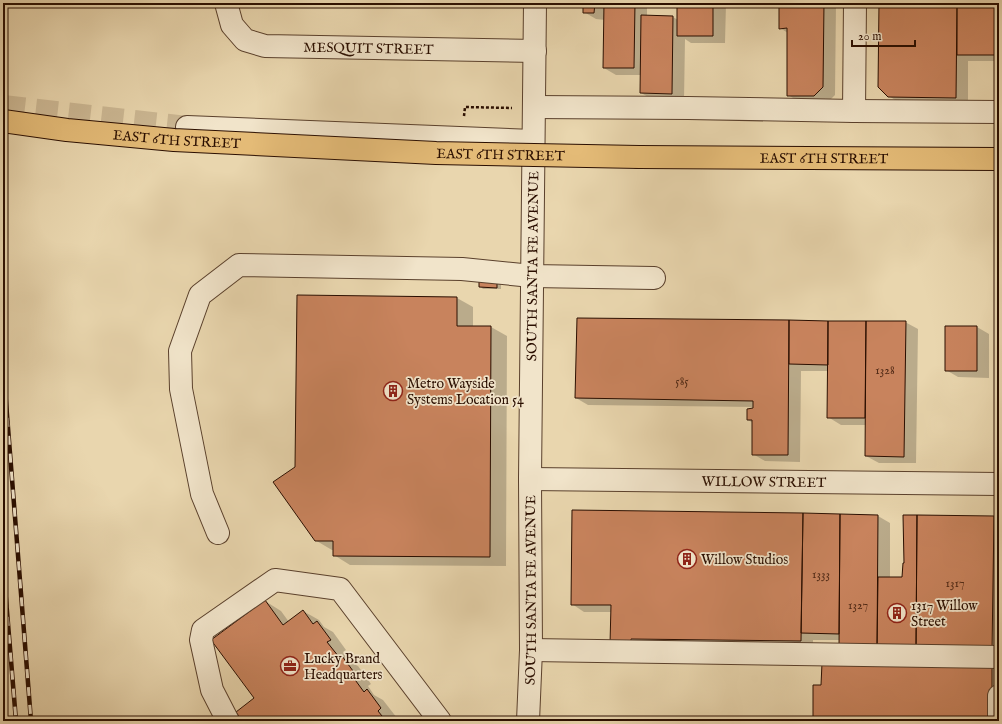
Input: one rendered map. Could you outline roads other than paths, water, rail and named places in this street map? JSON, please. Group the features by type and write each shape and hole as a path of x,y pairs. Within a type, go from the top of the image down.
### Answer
{"main road":[{"name":"EAST 6TH STREET","path":"3,121 68,130 174,140 436,153 639,157 999,159"}],"street":[{"name":"MESQUIT STREET","path":"226,3 232,25 245,40 265,46 535,51"},
{"name":"SOUTH SANTA FE AVENUE","path":"528,721 531,650 530,479 533,141 526,108 535,51 535,3"},
{"path":"854,111 855,3"},
{"path":"526,108 695,108 999,112"},
{"path":"187,127 533,141"},
{"path":"218,533 202,494 181,389 180,351 200,295 238,265 462,269 532,276 654,278"},
{"name":"WILLOW STREET","path":"530,479 999,484"},
{"path":"228,721 212,690 200,640 203,630 275,580 340,589 440,721"},
{"path":"531,650 999,657"},
{"path":"999,696 999,721"}],"tunnel":[{"path":"3,106 187,127"}],"railway":[{"path":"3,364 31,721"},
{"path":"3,563 16,721"}],"place":[{"name":"Metro Wayside Systems Location 54","path":"393,391"},
{"name":"Willow Studios","path":"687,559"},
{"name":"1317 Willow Street","path":"897,613"},
{"name":"Lucky Brand Headquarters","path":"290,666"}]}
